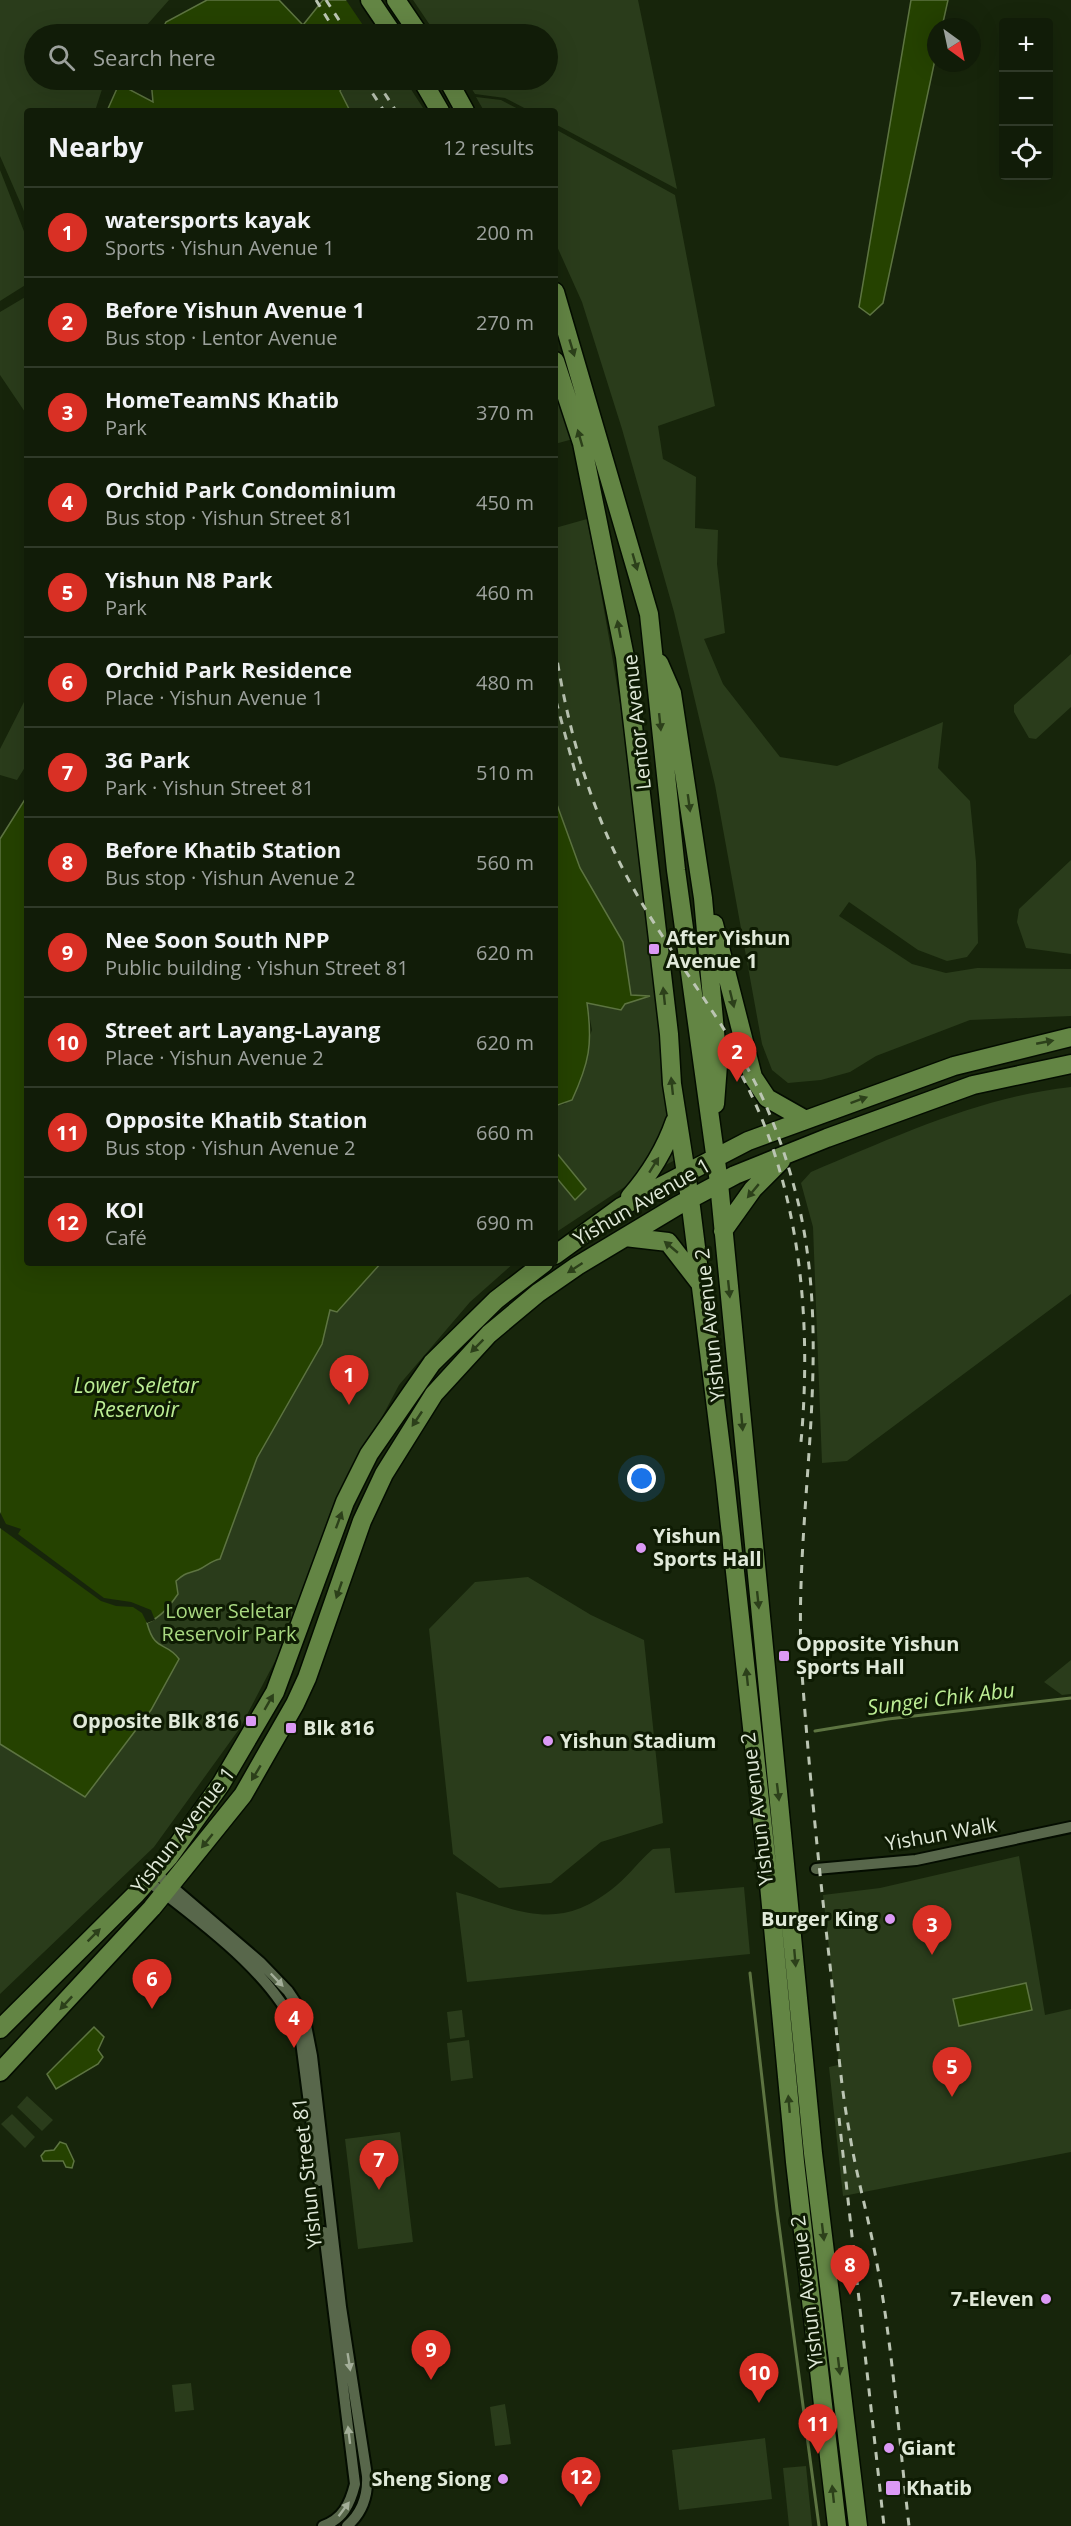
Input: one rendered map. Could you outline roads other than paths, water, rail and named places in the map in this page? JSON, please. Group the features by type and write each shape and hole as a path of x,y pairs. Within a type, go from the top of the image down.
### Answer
{"main road":[{"path":"370,0 386,24"},
{"path":"397,1 412,24"},
{"path":"428,90 438,108"},
{"path":"453,90 463,108"},
{"name":"Lentor Avenue","path":"558,302 646,604 690,985 716,1157"},
{"name":"Lentor Avenue","path":"558,370 582,443 625,657 676,1116 690,1199"},
{"path":"651,643 672,693 703,898 718,1065 712,1130"},
{"path":"694,840 753,1077 767,1098 804,1119"},
{"name":"Yishun Avenue 1","path":"558,1253 621,1207 685,1172 804,1119 954,1066 1071,1037"},
{"name":"Yishun Avenue 1","path":"0,2072 168,1889 243,1796 295,1704 329,1619 362,1521 401,1444 434,1394 464,1359 521,1308 577,1266 719,1183 973,1085 1071,1064"},
{"path":"621,1207 654,1167 668,1142 676,1116"},
{"path":"723,1231 753,1189 787,1155"},
{"name":"Yishun Avenue 2","path":"716,1157 818,2191 858,2526"},
{"name":"Yishun Avenue 2","path":"690,1199 702,1285 768,1866 798,2193 837,2526"},
{"path":"625,1237 668,1242 702,1285"},
{"name":"Yishun Avenue 1","path":"0,2030 152,1877 221,1784 275,1692 345,1503 369,1454 432,1363 496,1300 540,1266"},
{"path":"496,1300 516,1290 521,1291 525,1298 521,1308"},
{"path":"0,2060 21,2050"},
{"path":"798,2193 804,2204 808,2206 816,2201 818,2191"}],"street":[{"name":"Yishun Walk","path":"816,1869 916,1860 1071,1827"},
{"name":"Yishun Street 81","path":"152,1877 260,1962 288,1991 304,2015 312,2056 338,2289 367,2476 362,2508 347,2526"},
{"name":"Yishun Street 81","path":"168,1889 278,1996 295,2021 301,2041 355,2484 351,2499 342,2514 323,2526"}],"water":[{"path":"207,0 279,0 302,24 165,24"},
{"path":"323,0 393,0 377,24 304,24"},
{"path":"911,0 948,0 944,18 927,18 927,72 932,72 883,303 870,315 859,307"},
{"path":"116,90 130,90 153,102 152,90 341,90 348,108 108,108"},
{"name":"Lower Seletar Reservoir","path":"24,801 24,1266 378,1266 337,1312 330,1310 322,1344 257,1458 220,1559 176,1581 178,1594 164,1611 147,1623 157,1643 170,1650 179,1659 151,1710 85,1797 0,1744 0,839"},
{"path":"558,807 580,868 623,942 631,995 650,996 625,1004 621,1010 587,1003 590,1030 588,1053 572,1100 558,1105"},
{"path":"558,1155 586,1189 575,1200 558,1180"},
{"path":"1026,1983 1032,2010 959,2026 953,1999"},
{"path":"94,2027 104,2037 98,2050 103,2057 98,2064 56,2089 47,2074"},
{"path":"60,2142 66,2144 74,2161 72,2168 66,2167 63,2161 43,2161 41,2156 45,2151 54,2150"}],"waterway":[{"name":"Sungei Chik Abu","path":"815,1731 888,1719 1071,1698"},
{"path":"750,1973 777,2210 819,2526"}],"railway":[{"path":"316,0 331,24"},
{"path":"326,0 342,24"},
{"path":"370,90 382,108"},
{"path":"382,90 394,108"},
{"path":"558,663 585,778 615,853 643,904 723,1027 758,1088 782,1146 799,1206 809,1264 813,1322 813,1381 800,1615 808,1746 843,2089 852,2147 883,2296 909,2526"},
{"path":"558,708 580,790"},
{"path":"726,1048 750,1093 770,1140 785,1188 795,1238 802,1289 804,1340 801,1442"},
{"path":"839,2118 884,2526"}],"place":[{"name":"After Yishun Avenue 1","path":"654,949"},
{"name":"Before Yishun Avenue 1","path":"737,1082"},
{"name":"watersports kayak","path":"349,1405"},
{"name":"Yishun Sports Hall","path":"641,1548"},
{"name":"Opposite Yishun Sports Hall","path":"784,1656"},
{"name":"Opposite Blk 816","path":"251,1721"},
{"name":"Blk 816","path":"291,1728"},
{"name":"Yishun Stadium","path":"548,1741"},
{"name":"Burger King","path":"890,1919"},
{"name":"HomeTeamNS Khatib","path":"932,1955"},
{"name":"Orchid Park Residence","path":"152,2009"},
{"name":"Orchid Park Condominium","path":"294,2048"},
{"name":"Yishun N8 Park","path":"952,2097"},
{"name":"3G Park","path":"379,2190"},
{"name":"Before Khatib Station","path":"850,2295"},
{"name":"7-Eleven","path":"1046,2299"},
{"name":"Nee Soon South NPP","path":"431,2380"},
{"name":"Street art Layang-Layang","path":"759,2403"},
{"name":"Giant","path":"889,2448"},
{"name":"Opposite Khatib Station","path":"818,2454"},
{"name":"Sheng Siong","path":"503,2479"},
{"name":"Khatib","path":"893,2488"},
{"name":"KOI","path":"581,2507"}],"park label":[{"name":"Lower Seletar Reservoir Park","path":"229,1622"}]}
